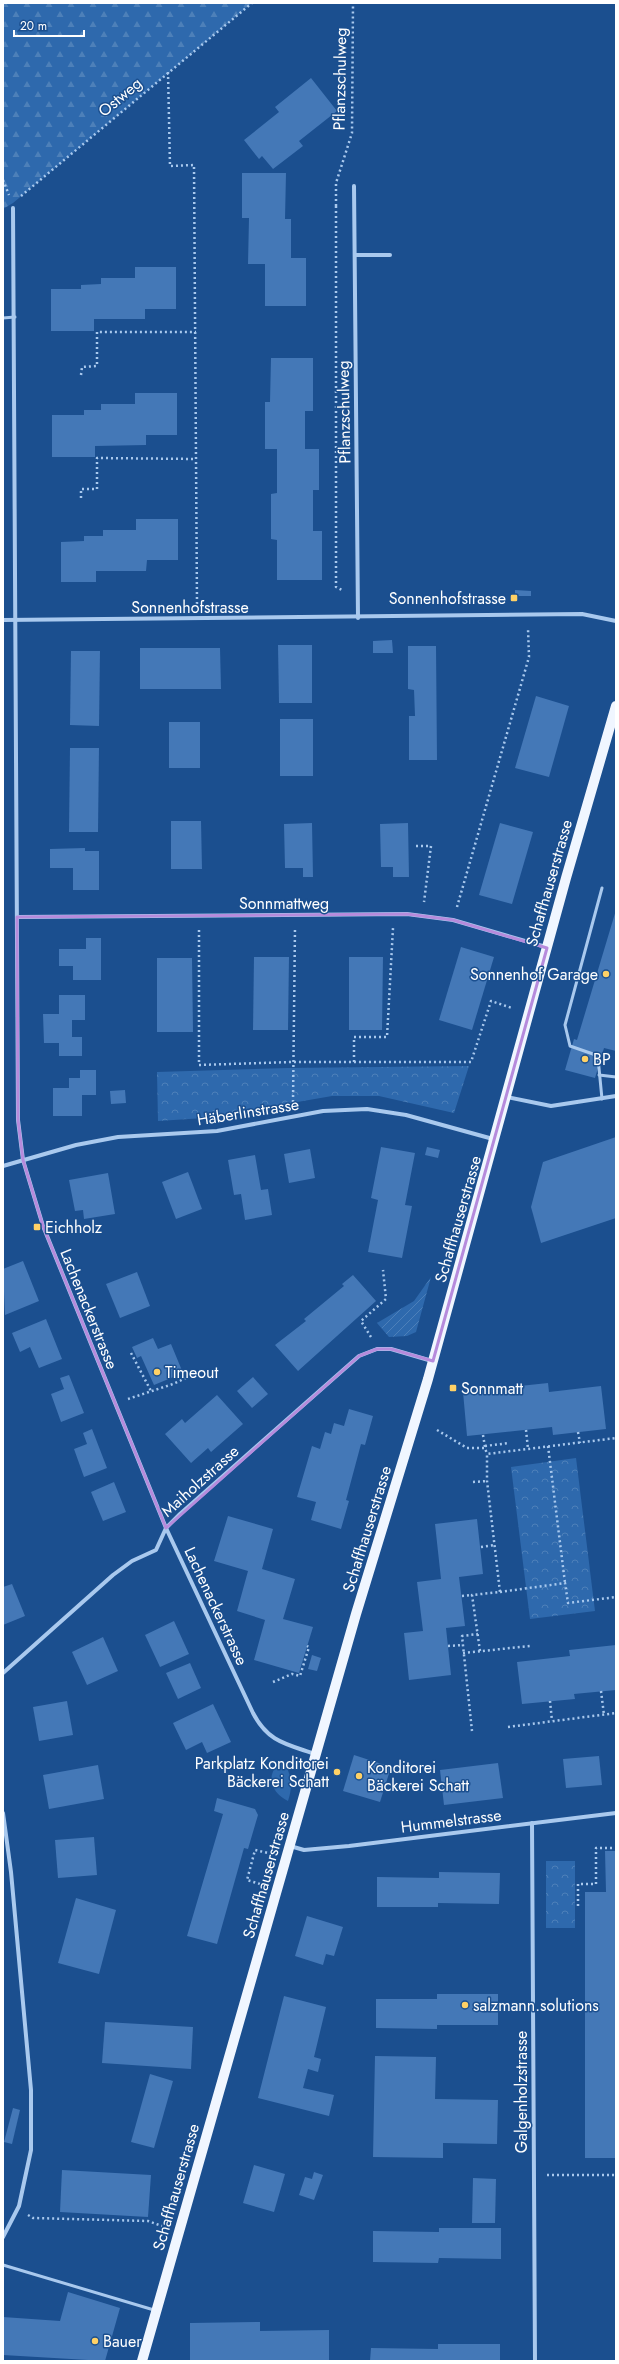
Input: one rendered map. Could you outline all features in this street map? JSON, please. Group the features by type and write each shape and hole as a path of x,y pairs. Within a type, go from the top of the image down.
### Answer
{"main road":[{"name":"Schaffhauserstrasse","path":"142,2361 356,1614 395,1491 433,1362 547,948 616,706"}],"street":[{"name":"Pflanzschulweg","path":"354,186 358,618"},
{"name":"Lachenackerstrasse","path":"13,208 15,317 14,620 18,1120 23,1160 43,1226 166,1528 260,1726 272,1738 316,1754"},
{"path":"355,255 390,255"},
{"name":"Sonnenhofstrasse","path":"3,620 358,618 582,614 616,621"},
{"name":"Sonnmattweg","path":"17,916 394,914 453,920 547,948"},
{"path":"507,1097 551,1106 616,1096"},
{"name":"Häberlinstrasse","path":"3,1166 76,1145 118,1137 217,1131 323,1111 367,1109 406,1115 495,1140"},
{"name":"Maiholzstrasse","path":"3,1673 113,1575 132,1561 156,1550 166,1528 342,1369 359,1356 377,1349 391,1350 433,1362"},
{"path":"3,1813 11,1872 31,2090 31,2150 17,2209 3,2237"},
{"name":"Hummelstrasse","path":"290,1846 304,1850 327,1848 616,1813"},
{"name":"Galgenholzstrasse","path":"532,1823 535,2361"}],"lane":[{"path":"3,318 15,317"},
{"path":"602,888 565,1025 566,1038 570,1046 593,1054 598,1058 602,1099"},
{"path":"599,1074 616,1078"},
{"path":"3,2265 156,2311"}],"path":[{"name":"Ostweg","path":"19,198 252,3"},
{"name":"Pflanzschulweg","path":"353,3 352,133 336,183 336,587 358,600"},
{"path":"168,72 170,166 194,165 198,618"},
{"path":"336,206 354,206"},
{"path":"81,375 82,367 97,366 97,332 196,332"},
{"path":"81,498 81,489 98,489 97,458 196,459"},
{"path":"453,920 529,657 528,615"},
{"path":"416,846 431,846 421,916"},
{"path":"354,1062 354,1037 387,1037 394,914"},
{"path":"293,1117 292,1062 296,915"},
{"path":"199,916 199,1065 292,1062 471,1062 491,1002 512,1008"},
{"path":"377,1349 373,1339 361,1321 386,1300 383,1270"},
{"path":"131,1353 151,1391"},
{"path":"115,1404 188,1377"},
{"path":"437,1430 468,1448 509,1443"},
{"path":"526,1430 528,1449"},
{"path":"578,1432 580,1443"},
{"path":"483,1435 487,1454 487,1481 500,1592"},
{"path":"487,1454 616,1438"},
{"path":"548,1446 568,1603 616,1597"},
{"path":"473,1482 487,1481"},
{"path":"481,1547 495,1545"},
{"path":"462,1596 565,1583"},
{"path":"472,1595 480,1651"},
{"path":"472,1730 462,1636 478,1634"},
{"path":"448,1646 463,1644"},
{"path":"273,1682 292,1674 300,1676 309,1647 307,1646"},
{"path":"464,1653 530,1646"},
{"path":"601,1691 604,1715"},
{"path":"550,1701 552,1721"},
{"path":"508,1727 616,1713"},
{"path":"578,1906 578,1884 596,1884 596,1848 616,1848"},
{"path":"260,1884 247,1880 255,1850 268,1853"},
{"path":"534,2175 616,2175"},
{"path":"17,2209 33,2218 148,2221 162,2226"}],"highlighted area":[{"path":"407,914 453,920 547,948 433,1361 391,1349 377,1349 359,1356 166,1528 43,1226 23,1160 18,1120 17,917"}],"green space":[{"path":"3,3 252,3 13,203 3,209"},
{"path":"469,1066 454,1113 379,1096 332,1096 204,1118 158,1121 157,1072 288,1068"},
{"path":"431,1277 416,1332 407,1336 389,1337 377,1323 414,1301"},
{"path":"576,1458 595,1611 530,1619 511,1467"},
{"path":"282,1761 288,1770 291,1780 291,1790 288,1801 277,1793 272,1783 273,1772 276,1766"},
{"path":"546,1861 575,1861 575,1928 546,1928"}],"building":[{"path":"311,78 337,111 299,141 303,146 273,169 262,156 259,159 244,140 279,112 275,107"},
{"path":"242,173 286,173 285,219 291,219 291,258 306,258 306,306 265,306 265,264 248,264 249,218 242,218"},
{"path":"135,267 176,267 176,309 145,309 145,319 94,319 94,331 51,331 51,289 81,289 81,285 101,284 101,278 135,278"},
{"path":"271,358 313,358 313,411 305,411 305,449 319,449 319,490 313,490 313,531 322,531 322,580 277,580 277,540 271,539 271,494 277,493 277,449 265,449 265,402 270,402"},
{"path":"135,393 177,393 177,435 146,435 146,445 95,446 95,457 52,457 52,415 84,415 84,410 101,410 101,404 135,404"},
{"path":"136,519 178,519 178,560 147,560 146,571 96,571 96,582 61,582 61,542 84,541 84,536 103,536 103,530 136,530"},
{"path":"515,590 531,591 531,596 515,596"},
{"path":"392,640 393,653 373,653 373,641"},
{"path":"278,645 312,645 312,703 279,703"},
{"path":"408,646 436,646 437,760 409,760 409,716 415,716 414,690 408,689"},
{"path":"140,648 220,648 221,689 140,689"},
{"path":"71,651 100,651 99,726 70,725"},
{"path":"536,696 569,706 549,777 515,768"},
{"path":"280,719 313,719 313,776 280,776"},
{"path":"169,722 200,722 200,768 169,768"},
{"path":"70,748 99,748 98,832 69,832"},
{"path":"171,821 201,821 202,869 171,869"},
{"path":"312,823 313,877 303,877 303,868 285,868 284,824"},
{"path":"408,823 409,877 393,877 393,867 381,867 380,824"},
{"path":"500,823 533,832 512,904 479,895"},
{"path":"85,848 85,851 99,851 99,890 73,890 73,868 50,868 50,849"},
{"name":"Sonnenhof Garage","path":"616,910 616,1051 604,1048 595,1078 565,1070 574,1039 577,1040"},
{"path":"86,938 101,938 101,980 73,980 73,966 59,966 59,949 86,949"},
{"path":"461,947 494,957 472,1030 439,1020"},
{"path":"254,957 289,957 288,1030 253,1030"},
{"path":"349,957 383,957 382,1030 349,1030"},
{"path":"157,958 192,958 193,1032 157,1032"},
{"path":"59,995 85,995 85,1020 72,1020 72,1037 82,1037 82,1056 59,1056 59,1043 44,1043 43,1014 59,1014"},
{"path":"80,1070 96,1070 96,1095 82,1095 82,1116 53,1116 53,1088 69,1088 69,1078 80,1078"},
{"path":"125,1090 126,1103 111,1104 110,1091"},
{"path":"616,1137 616,1218 541,1243 531,1207 543,1162"},
{"path":"381,1147 415,1153 405,1205 412,1206 402,1258 368,1252 378,1200 371,1198"},
{"path":"427,1147 440,1150 438,1158 425,1155"},
{"path":"310,1149 315,1178 289,1183 284,1154"},
{"path":"255,1155 261,1190 268,1189 272,1215 245,1220 241,1194 234,1195 228,1160"},
{"path":"188,1172 202,1209 176,1219 162,1182"},
{"path":"108,1173 115,1214 84,1219 83,1210 75,1211 69,1180"},
{"path":"23,1261 39,1301 5,1315 3,1269"},
{"path":"137,1272 150,1306 120,1318 106,1284"},
{"path":"353,1275 376,1301 298,1371 275,1345 306,1321 304,1319 344,1286 342,1284"},
{"path":"46,1319 62,1359 39,1368 30,1347 20,1352 12,1333"},
{"path":"153,1338 158,1349 171,1344 183,1373 154,1385 141,1356 137,1358 132,1347"},
{"path":"69,1375 84,1413 61,1422 51,1394 64,1389 60,1378"},
{"path":"253,1377 268,1394 252,1408 237,1391"},
{"path":"548,1383 549,1392 601,1386 606,1429 553,1435 552,1427 467,1436 463,1392"},
{"path":"217,1395 243,1424 211,1452 208,1448 191,1463 165,1434 182,1419 185,1423"},
{"path":"349,1409 373,1416 365,1445 361,1444 346,1500 349,1501 341,1529 311,1520 316,1502 297,1497 312,1446 320,1449 325,1432 331,1434 334,1423 344,1426"},
{"path":"92,1429 107,1468 84,1477 74,1449 87,1444 83,1433"},
{"path":"114,1482 126,1512 103,1521 91,1492"},
{"path":"228,1516 273,1529 262,1569 295,1579 283,1619 313,1627 299,1673 254,1660 265,1620 237,1611 248,1571 214,1561"},
{"path":"477,1519 483,1574 459,1577 465,1626 446,1628 451,1675 409,1680 404,1633 423,1631 417,1582 441,1579 435,1524"},
{"path":"12,1584 25,1616 3,1625 3,1587"},
{"path":"174,1621 189,1654 160,1667 145,1635"},
{"path":"103,1637 118,1671 87,1685 72,1652"},
{"path":"616,1645 616,1690 574,1694 575,1699 522,1704 517,1662 570,1656 569,1650"},
{"path":"312,1655 321,1658 317,1671 308,1669"},
{"path":"190,1663 201,1688 178,1699 166,1673"},
{"path":"67,1701 73,1735 39,1741 33,1707"},
{"path":"213,1704 231,1742 207,1753 202,1742 186,1750 173,1723"},
{"path":"354,1755 391,1767 380,1802 343,1791"},
{"path":"599,1756 602,1785 566,1788 563,1759"},
{"path":"498,1763 503,1798 444,1805 440,1770"},
{"path":"98,1765 104,1799 49,1809 43,1775"},
{"path":"217,1798 255,1809 258,1815 248,1849 244,1848 217,1944 187,1936 223,1814 214,1811"},
{"path":"94,1837 97,1875 58,1878 55,1840"},
{"path":"605,1851 616,1851 616,2158 585,2158 585,1892 606,1892"},
{"path":"439,1872 500,1873 499,1904 438,1903 438,1907 377,1907 377,1877 439,1878"},
{"path":"76,1898 116,1910 99,1974 58,1963"},
{"path":"307,1916 343,1927 334,1956 326,1954 323,1965 295,1956"},
{"path":"437,1994 498,1994 498,2025 437,2025 437,2029 376,2028 376,1999 437,1999"},
{"path":"284,1996 326,2007 314,2057 321,2059 318,2072 308,2069 303,2088 334,2095 329,2116 258,2098"},
{"path":"105,2022 193,2027 191,2069 102,2063"},
{"path":"375,2056 436,2057 435,2099 498,2100 497,2144 443,2143 443,2158 373,2157"},
{"path":"150,2074 173,2081 154,2148 131,2142"},
{"path":"13,2108 20,2110 12,2144 4,2142"},
{"path":"254,2165 285,2174 274,2212 243,2203"},
{"path":"62,2170 151,2175 148,2217 60,2212"},
{"path":"314,2172 323,2175 314,2200 299,2195 305,2177 312,2179"},
{"path":"473,2178 496,2179 495,2223 472,2223"},
{"path":"439,2228 501,2228 501,2259 439,2258 438,2263 373,2262 373,2231 439,2232"},
{"path":"68,2292 120,2308 105,2361 3,2355 3,2317 60,2321"},
{"path":"260,2322 260,2331 329,2330 329,2361 190,2361 190,2323"},
{"path":"438,2344 500,2344 500,2361 370,2361 371,2348 438,2349"}],"place":[{"name":"Sonnenhofstrasse","path":"514,598"},
{"name":"Sonnenhof Garage","path":"606,974"},
{"name":"BP","path":"585,1059"},
{"name":"Eichholz","path":"37,1227"},
{"name":"Timeout","path":"157,1372"},
{"name":"Sonnmatt","path":"453,1388"},
{"name":"Parkplatz Konditorei Bäckerei Schatt","path":"337,1772"},
{"name":"Konditorei Bäckerei Schatt","path":"359,1776"},
{"name":"salzmann.solutions","path":"465,2005"},
{"name":"Bauer","path":"95,2341"}]}
